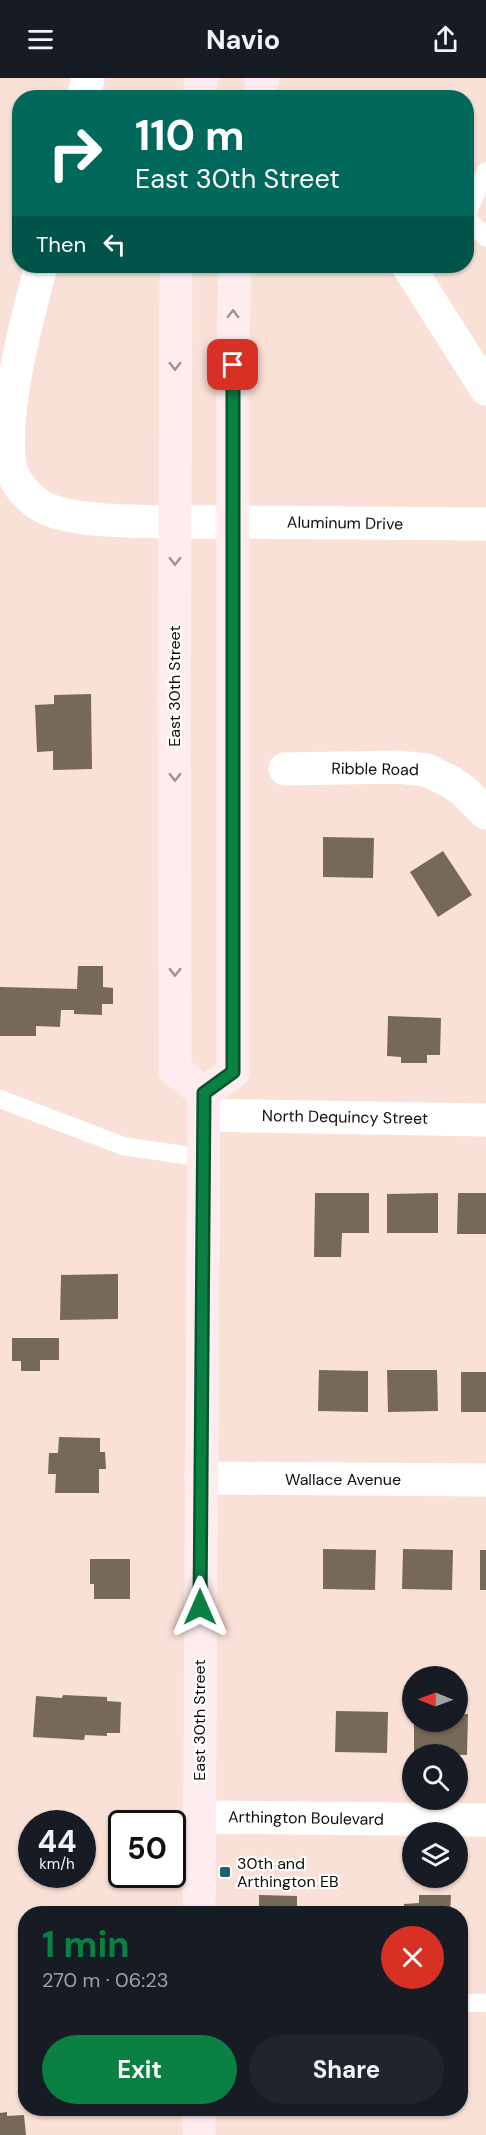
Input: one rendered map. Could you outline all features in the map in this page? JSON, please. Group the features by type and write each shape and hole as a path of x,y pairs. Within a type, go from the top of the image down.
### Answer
{"main road":[{"name":"East 30th Street","path":"177,273 204,522 233,1072 204,1104"},
{"name":"East 30th Street","path":"199,1906 204,1104 175,1070 204,522 233,343 235,273"},
{"path":"199,2116 199,2135"}],"street":[{"name":"Aluminum Drive","path":"39,273 14,369 6,430 11,470 31,500 57,513 105,520 486,524"},
{"path":"412,273 486,389"},
{"name":"Ribble Road","path":"285,769 398,767 426,770 464,791 486,813"},
{"name":"North Dequincy Street","path":"204,1104 486,1120"},
{"name":"Wallace Avenue","path":"201,1478 486,1480"},
{"name":"Arthington Boulevard","path":"198,1817 486,1820"}],"lane":[{"path":"474,199 486,171"},
{"path":"474,225 486,238"},
{"path":"0,1099 123,1146 204,1158"},
{"path":"468,2003 486,2003"}],"building":[{"path":"91,694 92,769 53,770 53,751 37,752 35,705 54,704 54,695"},
{"path":"323,837 374,838 373,878 323,877"},
{"path":"443,851 472,895 438,917 410,872"},
{"path":"78,966 103,966 103,987 113,988 113,1004 102,1004 102,1015 74,1014 74,1010 61,1010 60,1027 36,1026 36,1036 0,1036 0,987 77,989"},
{"path":"388,1016 441,1018 440,1055 427,1055 427,1063 401,1063 401,1057 387,1056"},
{"path":"315,1193 369,1193 369,1233 342,1233 341,1257 314,1257"},
{"path":"438,1193 438,1233 387,1233 387,1194"},
{"path":"458,1193 486,1193 486,1234 457,1234"},
{"path":"118,1274 118,1319 60,1320 61,1275"},
{"path":"12,1338 59,1338 59,1360 40,1360 40,1371 21,1371 21,1361 12,1361"},
{"path":"319,1370 368,1371 368,1412 318,1411"},
{"path":"387,1370 437,1370 438,1411 388,1412"},
{"path":"461,1372 486,1372 486,1412 461,1412"},
{"path":"59,1437 100,1438 100,1452 105,1452 106,1469 99,1469 99,1493 55,1493 56,1474 48,1474 49,1453 58,1453"},
{"path":"323,1549 376,1550 375,1590 323,1589"},
{"path":"403,1549 453,1550 452,1590 402,1589"},
{"path":"480,1550 486,1550 486,1590 480,1590"},
{"path":"90,1559 130,1559 130,1599 94,1599 94,1584 90,1584"},
{"path":"63,1695 107,1697 107,1701 121,1702 120,1733 107,1733 107,1736 85,1735 84,1740 33,1737 36,1696 62,1698"},
{"path":"336,1711 388,1712 387,1753 335,1752"},
{"path":"414,1732 468,1732 467,1744 414,1744"},
{"path":"259,1895 297,1896 297,1906 259,1906"},
{"path":"419,1895 451,1895 450,1906 404,1906 404,1904 419,1903"},
{"path":"7,2112 7,2116 24,2116 26,2135 0,2135 0,2113"}],"place":[{"name":"30th and Arthington EB","path":"225,1872"}],"route":[{"path":"200,1607 204,1093 233,1072 233,365"}]}
